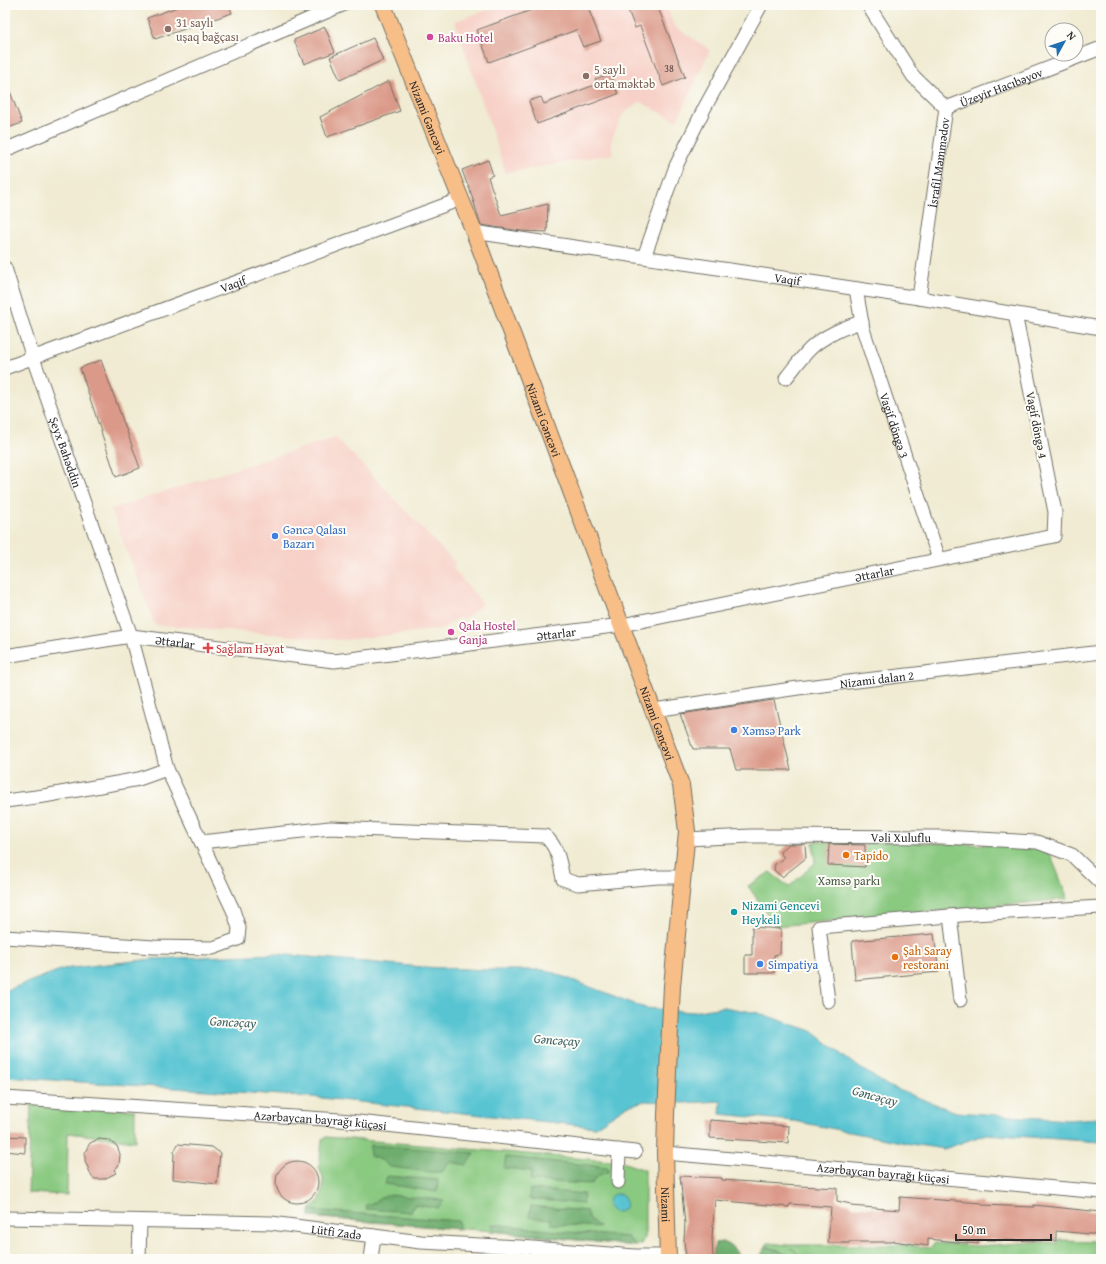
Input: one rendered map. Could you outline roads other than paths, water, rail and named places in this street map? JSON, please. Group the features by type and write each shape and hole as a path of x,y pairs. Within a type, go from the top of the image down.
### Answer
{"main road":[{"name":"Nizami Gəncəvi","path":"383,5 474,232 681,784 687,831 684,870 681,883"},
{"name":"Nizami","path":"668,1258 665,1153 666,1115 672,986 681,883"}],"street":[{"path":"5,150 342,5"},
{"path":"644,258 676,166 704,109 761,5"},
{"name":"İsrafil Məmmədov","path":"868,5 913,76 946,108 919,298"},
{"name":"Üzeyir Hacıbəyov","path":"946,108 1101,48"},
{"name":"Vaqif","path":"5,368 461,199"},
{"name":"Vaqif","path":"474,232 919,298 1101,328"},
{"name":"Şeyx Bahəddin","path":"5,268 33,358 131,636 167,769 233,910 239,928 238,939 213,948 154,947 5,937"},
{"name":"Vagif döngə 3","path":"856,289 862,322 939,560"},
{"name":"Vagif döngə 4","path":"1015,314 1055,512 1054,536"},
{"path":"786,378 811,349 821,341 862,322"},
{"name":"Əttarlar","path":"5,656 131,636 334,661 622,625 1054,536"},
{"name":"Nizami dalan 2","path":"654,710 798,688 1101,652"},
{"path":"5,801 44,796 139,779 167,769"},
{"path":"201,842 330,828 546,836 551,841 559,859 563,879 578,884 658,877 681,883"},
{"name":"Vəli Xuluflu","path":"686,839 751,836 941,837 1037,842 1072,855 1101,883"},
{"path":"828,1001 819,927 950,916 1101,907"},
{"path":"950,916 960,1000"},
{"name":"Azərbaycan bayrağı küçəsi","path":"5,1098 340,1120 635,1152"},
{"path":"618,1182 619,1150"},
{"name":"Azərbaycan bayrağı küçəsi","path":"665,1153 1101,1192"},
{"name":"Lütfi Zadə","path":"5,1218 271,1223 421,1242 520,1247 668,1258"},
{"path":"139,1259 140,1221"},
{"path":"371,1259 374,1236"}],"water":[{"name":"Gəncəçay","path":"277,954 422,967 487,970 546,970 645,1008 692,1012 723,1007 758,1013 812,1031 851,1062 888,1086 956,1112 1067,1120 1101,1118 1101,1142 986,1134 944,1149 794,1121 720,1114 721,1101 683,1103 645,1101 627,1106 595,1127 312,1097 5,1077 5,991 63,969 152,959"},
{"path":"613,1194 621,1194 626,1199 624,1210 621,1212 613,1212 608,1207 608,1199"}],"place":[{"name":"31 saylı uşaq bağçası","path":"168,29"},
{"name":"Baku Hotel","path":"430,37"},
{"name":"5 saylı orta məktəb","path":"586,76"},
{"name":"Gəncə Qalası Bazarı","path":"275,536"},
{"name":"Qala Hostel Ganja","path":"451,632"},
{"name":"Sağlam Həyat","path":"208,648"},
{"name":"Xəmsə Park","path":"734,730"},
{"name":"Tapido","path":"846,855"},
{"name":"Nizami Gencevi Heykeli","path":"734,912"},
{"name":"Şah Saray restoranı","path":"895,957"},
{"name":"Simpatiya","path":"760,964"}],"park label":[{"name":"Xəmsə parkı","path":"849,880"}]}
